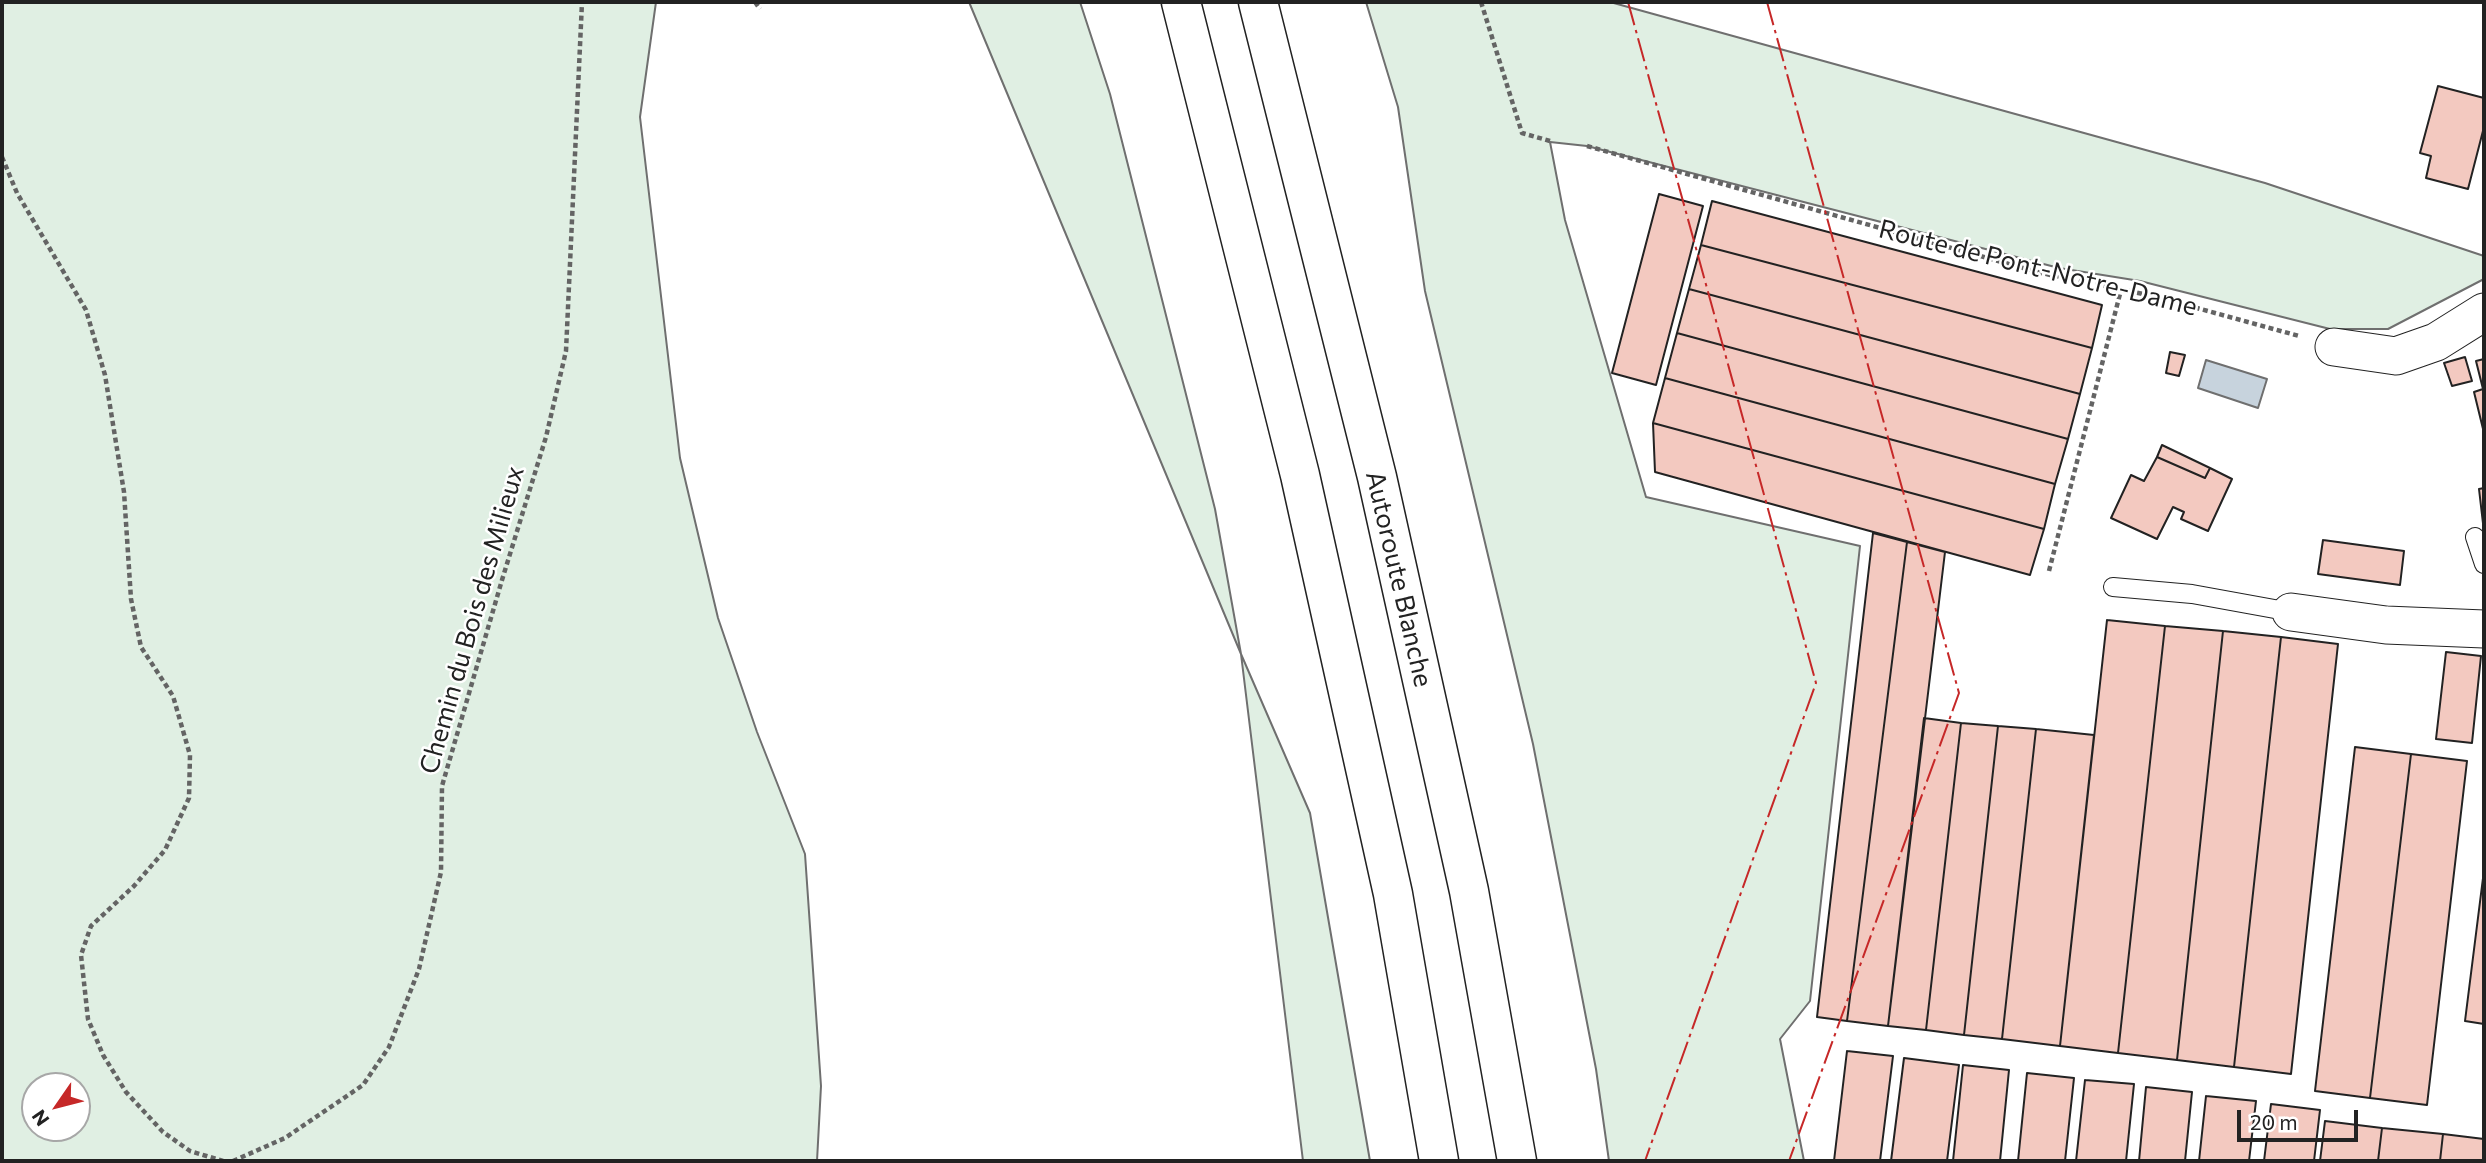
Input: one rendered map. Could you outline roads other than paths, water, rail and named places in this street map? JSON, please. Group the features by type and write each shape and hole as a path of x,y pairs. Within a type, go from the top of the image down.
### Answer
{"highway":[{"path":"1181,2 1300,475 1387,867 1439,1161"},
{"name":"Autoroute Blanche","path":"1258,2 1383,504 1469,891 1517,1161"}],"street":[{"path":"2334,347 2396,356 2436,342 2484,312"},
{"path":"2291,611 2386,625 2484,629"}],"lane":[{"path":"2475,537 2484,564"},
{"path":"2113,587 2192,594 2291,611"}]}
